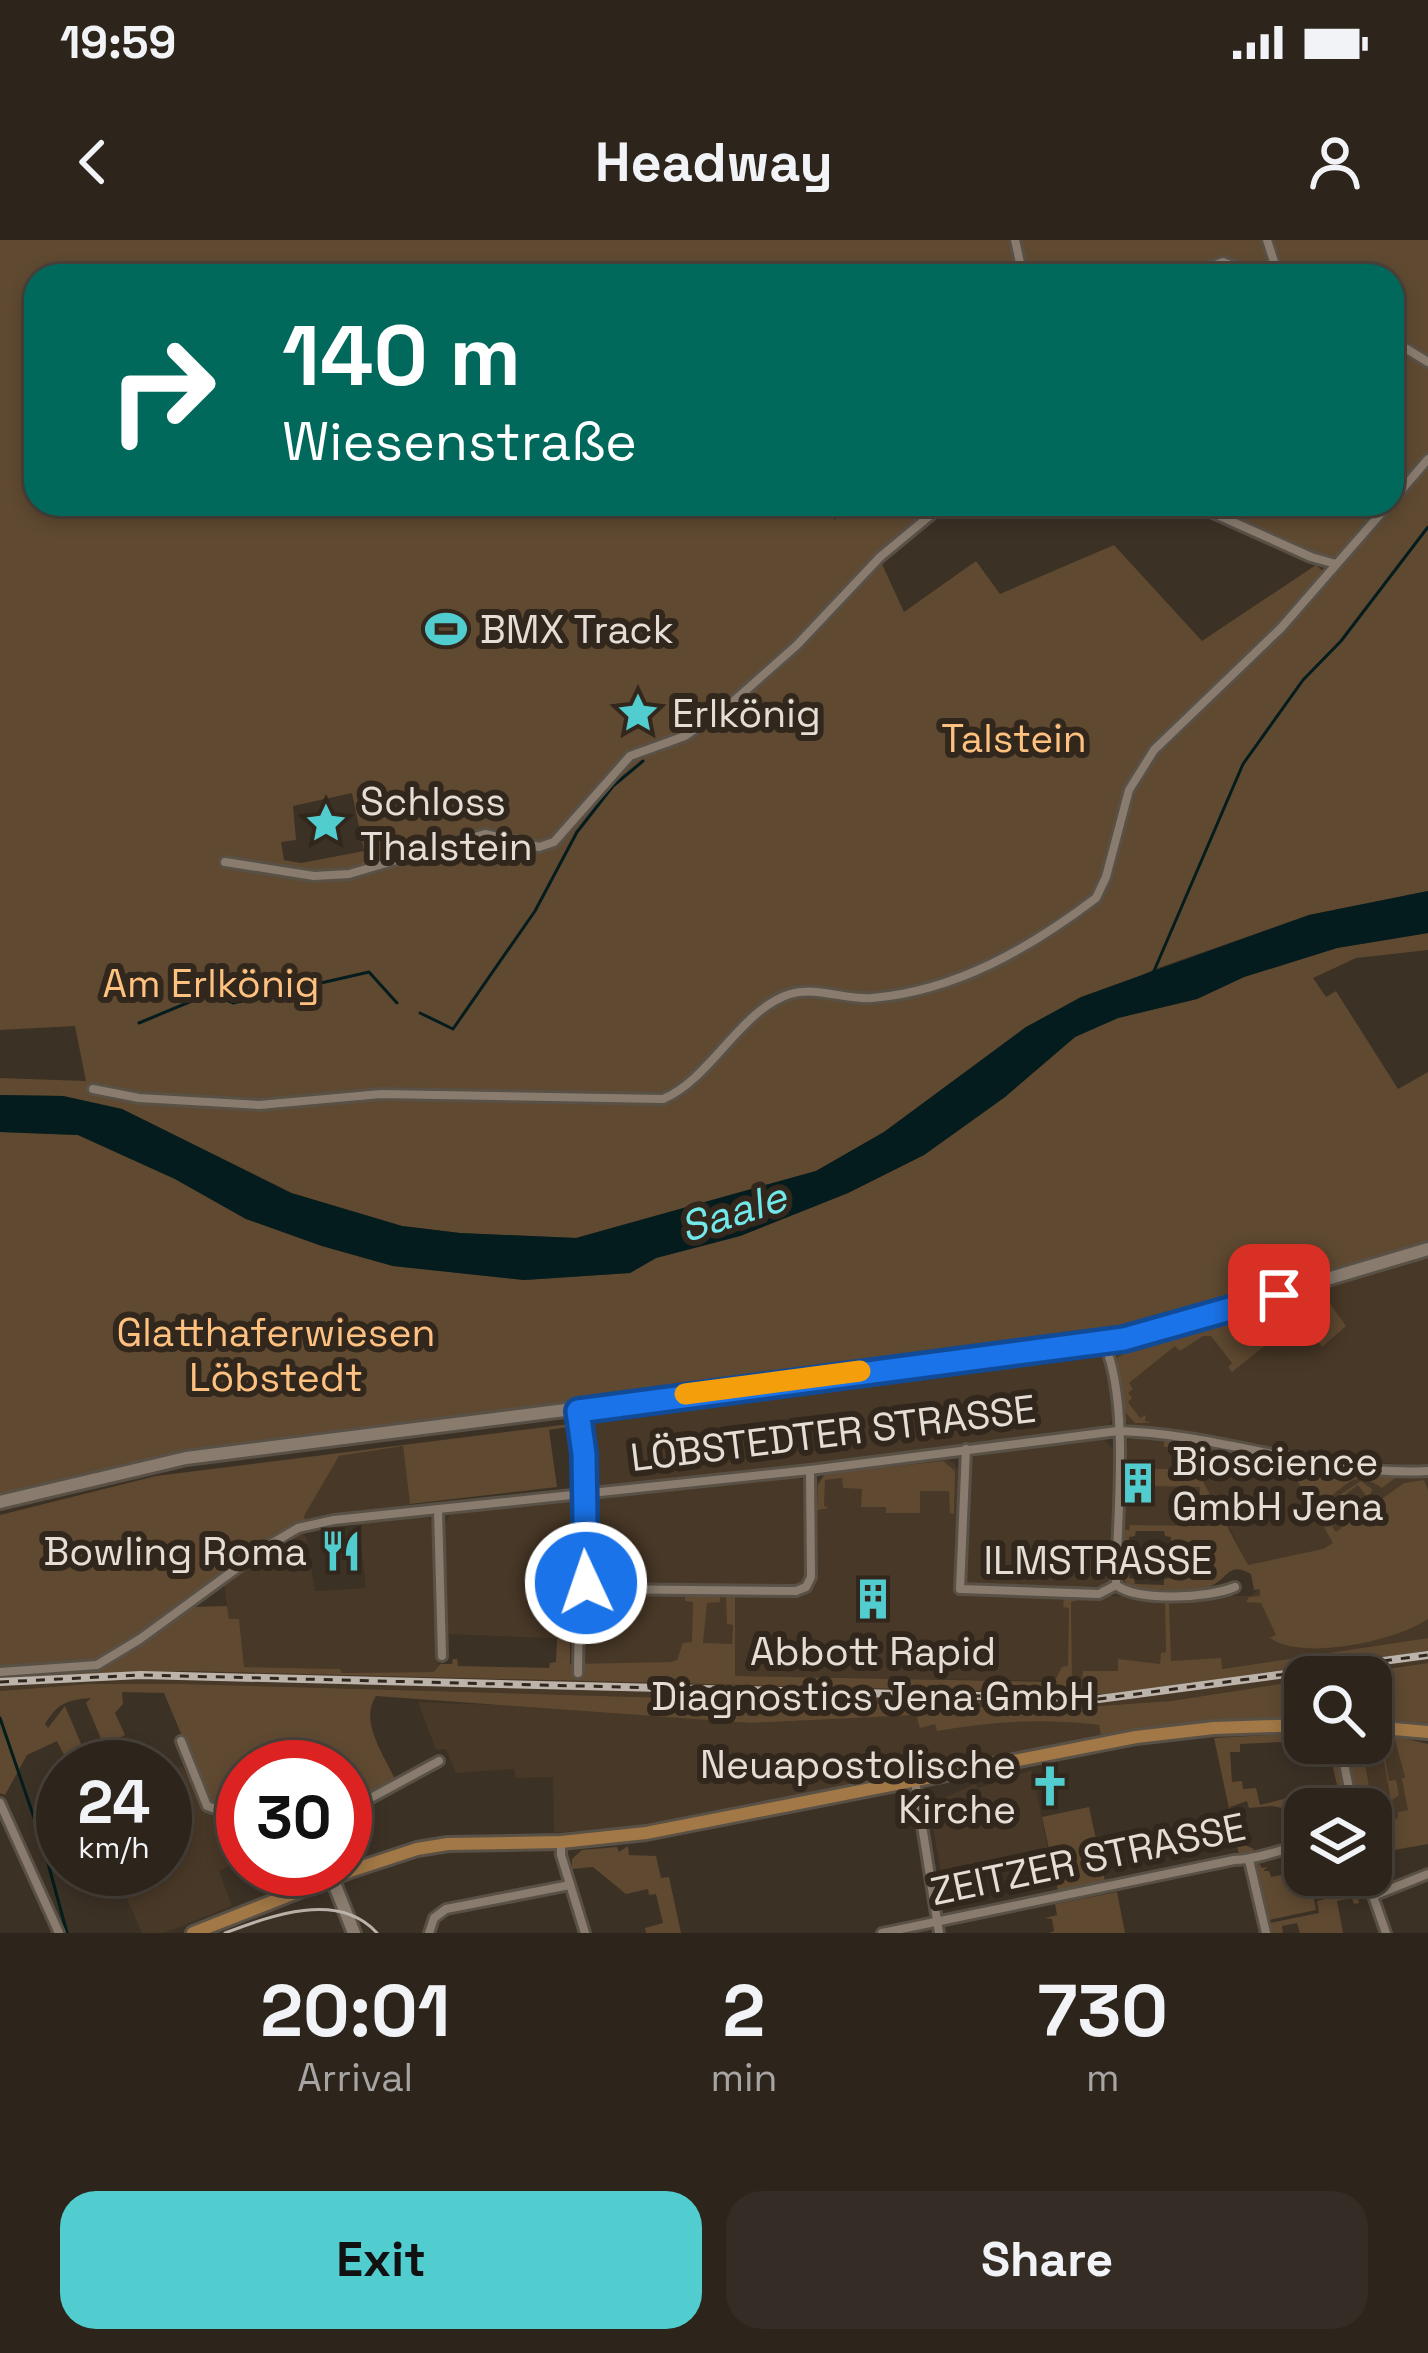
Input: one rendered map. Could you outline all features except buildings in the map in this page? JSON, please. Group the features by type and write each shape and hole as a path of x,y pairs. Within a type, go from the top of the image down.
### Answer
{"main road":[{"path":"372,1864 448,1844 561,1842 646,1833 1150,1735 1284,1726"},
{"path":"1392,1728 1428,1732"},
{"path":"193,1933 281,1896"}],"street":[{"path":"1404,487 1428,459"},
{"path":"225,862 314,876 349,874 485,834 539,847 554,842 630,756 685,736 728,707 797,646 880,557 930,516"},
{"path":"1220,516 1311,557 1338,564"},
{"path":"93,1089 139,1098 259,1105 401,1094 663,1099 677,1093 784,995 806,991 866,999 925,991 972,976 1096,898 1129,790 1154,750 1282,628 1379,516"},
{"path":"0,1502 186,1458 1103,1341 1189,1322 1428,1250"},
{"path":"1103,1341 1115,1384 1118,1431 1116,1585"},
{"path":"578,1411 584,1454 583,1575 593,1589"},
{"name":"LÖBSTEDTER STRASSE","path":"0,1672 97,1665 113,1658 256,1554 310,1524 1118,1431 1160,1432 1267,1454 1428,1471"},
{"name":"ILMSTRASSE","path":"966,1449 960,1589 1100,1594 1116,1585 1136,1594 1216,1595 1235,1587"},
{"path":"593,1589 796,1591 806,1587 811,1576 810,1470"},
{"path":"438,1510 442,1656"},
{"path":"578,1673 579,1609 593,1589"},
{"path":"372,1797 439,1761"},
{"path":"192,1768 207,1806 216,1809"},
{"path":"915,1781 939,1933"},
{"path":"1,1807 59,1933"},
{"path":"561,1842 585,1933"},
{"name":"ZEITZER STRASSE","path":"882,1933 1249,1860 1284,1849"},
{"path":"1249,1860 1266,1933"},
{"path":"1386,1933 1373,1896 1428,1874"},
{"path":"429,1933 434,1918 446,1909 570,1885"},
{"path":"340,1896 354,1933"},
{"path":"343,1896 343,1909"}],"shaded area":[{"path":"1428,1254 1428,1467 1293,1454 1134,1428 1123,1419 1115,1357 1119,1346"},
{"path":"1089,1349 1107,1359 1115,1417 1105,1428 604,1488 588,1476 586,1420 593,1413 673,1399"},
{"path":"1155,1435 1279,1460 1428,1474 1428,1638 1221,1669 1221,1663 1124,1682 582,1674 581,1613 593,1594 807,1591 815,1577 816,1483 830,1471 942,1458 954,1463 958,1470 957,1581 967,1596 1251,1596 1259,1589 1230,1529 1131,1525 1130,1531 1121,1530 1122,1445 1135,1436"},
{"path":"1102,1437 1114,1450 1113,1572 1107,1586 1024,1589 968,1584 966,1469 971,1457"},
{"path":"403,1446 411,1509 305,1520 339,1456"},
{"path":"796,1475 807,1484 807,1574 797,1586 600,1585 590,1578 588,1507 593,1499"},
{"path":"564,1500 576,1504 580,1512 584,1587 577,1606 576,1639 444,1634 444,1526 450,1515"},
{"path":"427,1516 437,1530 438,1668 434,1672 243,1667 239,1620 229,1620 224,1582 299,1531 306,1537 315,1591 366,1588 358,1520"},
{"path":"1428,1651 1428,1663 1392,1667 1391,1656"},
{"path":"1284,1670 1284,1683 1171,1701 1055,1709 184,1684 88,1684 0,1691 0,1679 184,1671 1106,1694"},
{"path":"418,1702 750,1723 916,1715 961,1720 1054,1719 1100,1725 1101,1736 655,1824 554,1833 553,1777 516,1778 514,1769 456,1773 446,1749 436,1750"},
{"path":"1392,1732 1398,1732 1398,1738 1428,1744 1428,1844 1392,1850 1392,1788 1360,1788 1348,1764 1392,1764"},
{"path":"1032,1770 1049,1855 942,1878 929,1805 975,1784 978,1788"},
{"path":"192,1785 207,1813 216,1815 216,1896 228,1896 232,1906 164,1933 142,1933 126,1896 192,1896"}],"green space":[{"path":"0,240 1428,240 1428,891 1309,915 1155,969 1026,1027 884,1132 816,1171 576,1238 402,1226 292,1193 122,1109 63,1096 0,1095 0,1078 86,1081 75,1026 0,1030","holes":["352,793 364,851 301,863 284,860 281,842 296,840 293,806"]},
{"name":"Glatthaferwiesen Löbstedt","path":"1428,933 1428,950 1356,958 1313,978 1326,997 1336,991 1398,1089 1428,1072 1428,1245 1172,1321 1103,1334 157,1458 0,1496 0,1132 78,1135 175,1179 246,1219 393,1266 524,1280 630,1273 656,1258 740,1236 848,1193 924,1155 1005,1097 1075,1037 1118,1018 1197,999 1244,977 1337,948"},
{"path":"1324,1295 1346,1326 1322,1347 1299,1318 1232,1372 1228,1367 1232,1363 1211,1336 1203,1336 1180,1351 1175,1346 1129,1383 1133,1389 1128,1402 1140,1418 1146,1415 1145,1421 1152,1423 1135,1423 1124,1411 1117,1358"},
{"path":"570,1424 574,1426 549,1430 557,1487 410,1504 403,1446 339,1456 305,1520 255,1550 189,1602 194,1607 227,1606 229,1619 239,1619 244,1667 434,1672 440,1664 457,1659 458,1666 549,1668 556,1662 557,1639 570,1639 570,1664 671,1662 677,1660 683,1643 692,1642 693,1602 685,1601 685,1596 720,1596 720,1602 707,1603 703,1643 732,1644 726,1596 735,1596 735,1676 1054,1682 1062,1667 1068,1666 1069,1608 1063,1607 1064,1599 1083,1599 1071,1602 1072,1682 1082,1682 1083,1671 1118,1671 1118,1659 1160,1664 1161,1653 1166,1652 1165,1603 1156,1600 1178,1602 1169,1604 1171,1661 1221,1658 1222,1669 1284,1660 1284,1670 1106,1694 184,1671 0,1679 93,1670 118,1658 114,1653 90,1662 0,1668 0,1515 156,1476"},
{"path":"1164,1440 1290,1466 1282,1473 1274,1463 1262,1474 1256,1467 1250,1471 1239,1459 1188,1454 1248,1565 1333,1543 1297,1480 1300,1470 1308,1466 1399,1475 1382,1488 1365,1480 1353,1480 1327,1499 1361,1481 1372,1489 1369,1500 1358,1485 1331,1505 1341,1520 1332,1527 1336,1532 1404,1483 1424,1480 1428,1490 1428,1619 1374,1641 1304,1648 1270,1638 1276,1635 1261,1603 1246,1602 1260,1596 1260,1589 1254,1590 1251,1574 1244,1570 1233,1570 1202,1589 1129,1586 1123,1579 1123,1561 1129,1562 1129,1578 1135,1584 1164,1585 1164,1579 1170,1578 1171,1537 1164,1531 1136,1531 1129,1537 1129,1554 1123,1554 1123,1530 1130,1525 1215,1526 1211,1508 1177,1508 1177,1494 1200,1494 1200,1487 1152,1486 1153,1469 1187,1469 1186,1464 1178,1464 1176,1447 1164,1447"},
{"path":"943,1461 955,1471 954,1514 950,1513 949,1491 920,1491 920,1513 861,1507 862,1489 843,1488 842,1478 825,1480 824,1506 829,1508 817,1510 818,1485 825,1474"},
{"path":"1428,1638 1428,1651 1391,1656 1308,1656"},
{"path":"1428,1663 1428,1723 1392,1720 1392,1668"},
{"path":"1284,1683 1284,1718 1193,1723 1101,1736 1099,1725 1058,1722 937,1731 935,1724 920,1728 916,1715 750,1723 376,1696 371,1706 372,1727 395,1779 372,1792 372,1740 216,1740 216,1806 192,1760 192,1740 184,1740 164,1693 122,1692 123,1704 115,1713 125,1735 102,1740 86,1703 91,1698 64,1704 45,1724 48,1728 65,1706 79,1740 36,1740 36,1751 27,1755 5,1795 0,1793 0,1691 88,1684 1055,1709 1171,1701"},
{"path":"1284,1734 1284,1742 1240,1744 1240,1752 1230,1752 1232,1782 1242,1781 1243,1789 1256,1788 1260,1805 1284,1799 1284,1808 1249,1808 1247,1801 1230,1807 1238,1842 1254,1849 1250,1855 1239,1855 1214,1738"},
{"path":"1394,1736 1428,1744 1428,1844 1392,1850 1392,1819 1408,1810"},
{"path":"1332,1764 1342,1764 1348,1788 1325,1788 1337,1785"},
{"path":"1345,1764 1365,1764 1369,1788 1351,1788"},
{"path":"1384,1764 1389,1781 1396,1780 1399,1795 1392,1800"},
{"path":"1089,1807 1105,1881 1058,1891 1042,1817"},
{"path":"628,1846 629,1855 656,1856 661,1878 669,1877 681,1933 646,1933 645,1928 663,1923 656,1894 649,1895 648,1889 626,1894 593,1867 572,1869 572,1859 582,1850 617,1847 619,1852"},
{"path":"1257,1863 1268,1867 1263,1871 1271,1877 1284,1874 1284,1896 1322,1896 1314,1899 1316,1910 1269,1920"},
{"path":"1117,1892 1125,1933 1049,1933 1054,1931 1052,1919 1045,1918 1057,1915 1055,1904"},
{"path":"1358,1896 1359,1903 1354,1904 1352,1898 1337,1901 1343,1933 1300,1933 1297,1923 1282,1926 1283,1933 1272,1933 1270,1923 1319,1913 1317,1901"}],"water":[{"name":"Saale","path":"1428,891 1428,933 1337,948 1244,977 1197,999 1118,1018 1075,1037 1005,1097 924,1155 848,1193 740,1236 656,1258 630,1273 524,1280 393,1266 246,1219 175,1179 78,1135 0,1132 0,1095 63,1096 122,1109 291,1193 402,1226 576,1238 816,1171 884,1132 1026,1027 1081,997 1309,915"}],"waterway":[{"path":"1154,971 1243,764 1303,680 1341,641 1428,527"},
{"path":"420,1013 453,1029 535,911 577,832 613,786 643,761"},
{"path":"139,1023 211,993 233,1003 369,972 397,1003"},
{"path":"0,1718 67,1933"}],"tram line":[{"path":"225,1933 303,1910 343,1912 377,1933"}],"railway":[{"path":"0,1682 141,1675 1099,1699 1428,1655"}],"slow traffic":[{"path":"685,1394 860,1371"}],"place":[{"name":"BMX Track","path":"446,629"},
{"name":"Erlkönig","path":"638,713"},
{"name":"Schloss Thalstein","path":"326,823"},
{"name":"Bioscience GmbH Jena","path":"1138,1483"},
{"name":"Bowling Roma","path":"341,1551"},
{"name":"Abbott Rapid Diagnostics Jena GmbH","path":"873,1599"},
{"name":"Neuapostolische Kirche","path":"1050,1786"}],"route":[{"path":"586,1583 584,1454 578,1411 1124,1339 1279,1295"}],"park label":[{"name":"Talstein","path":"1014,738"},
{"name":"Am Erlkönig","path":"211,983"}]}
